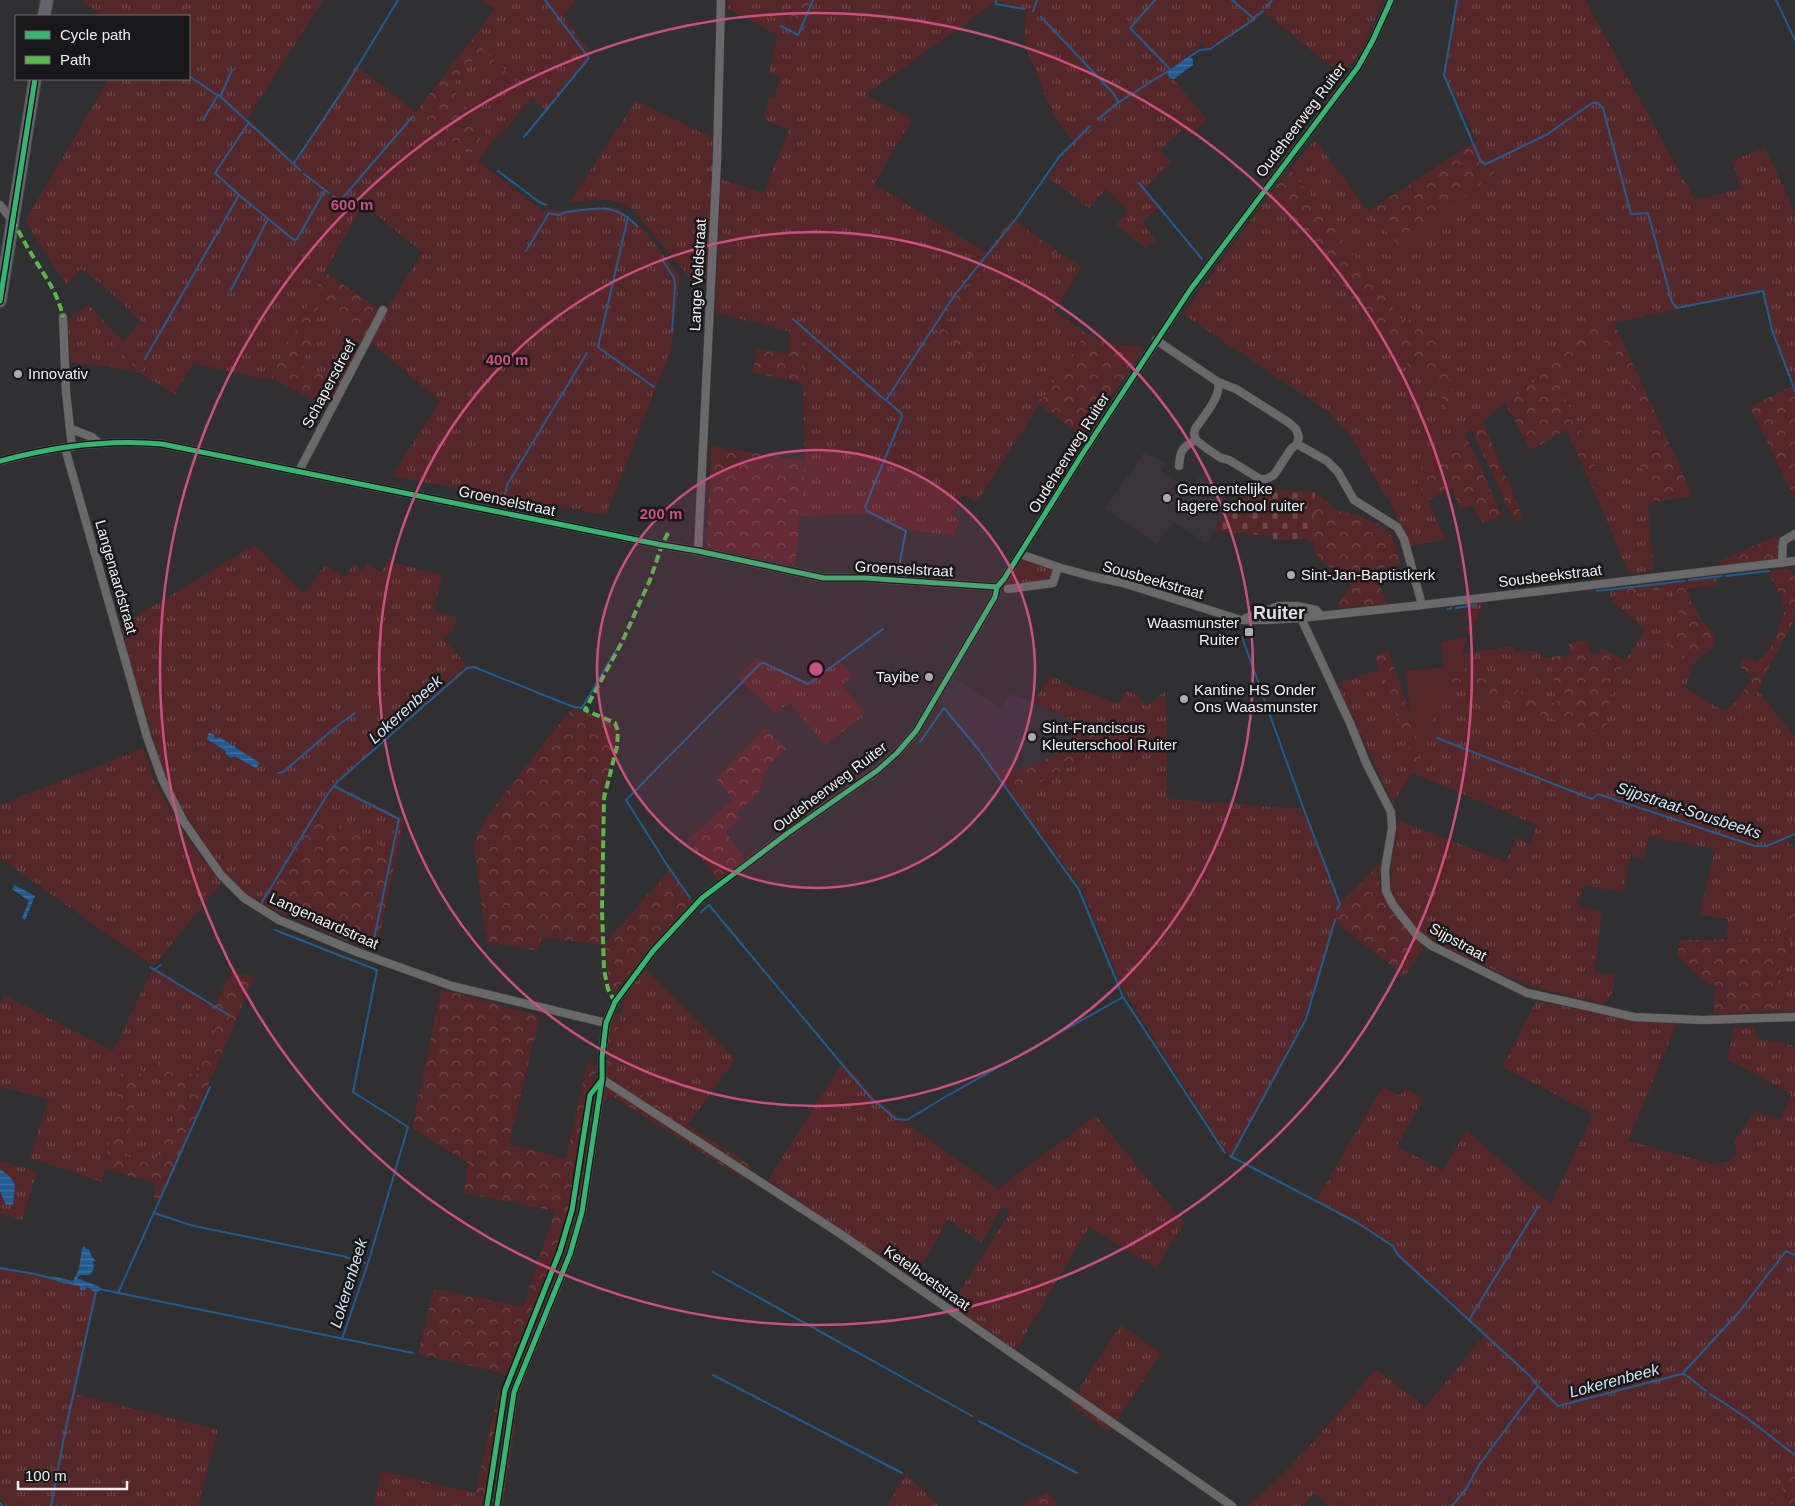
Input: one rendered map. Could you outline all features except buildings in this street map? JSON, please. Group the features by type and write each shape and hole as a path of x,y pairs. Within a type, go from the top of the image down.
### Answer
{"main road":[{"path":"44,15 47,0"},
{"path":"0,300 34,80"}],"street":[{"name":"Lange Veldstraat","path":"698,551 717,159 721,0"},
{"name":"Oudeheerweg Ruiter","path":"497,1506 514,1392 570,1254 582,1212 602,1079 602,1057 606,1023 615,1002 660,944 702,898 788,833 878,770 897,753 916,731 995,597 997,587 1020,554 1082,453 1190,290 1358,66 1373,40 1391,0"},
{"path":"0,205 12,220"},
{"name":"Schapersdreef","path":"299,471 383,310"},
{"name":"Langenaardstraat","path":"63,317 66,392 71,429 68,448 147,737 162,779 184,822 221,875 244,898 279,920 356,952 452,986 606,1023"},
{"path":"1156,340 1218,382 1236,389 1296,429 1297,444 1291,449 1274,475 1266,479 1260,479 1229,460 1221,458 1196,440 1195,429 1218,396 1220,388 1218,382"},
{"path":"71,429 92,437 99,443"},
{"path":"1179,466 1180,452 1188,444 1196,440"},
{"name":"Groenselstraat","path":"0,461 13,457 99,443 162,444 824,578 864,578 997,587"},
{"path":"1297,444 1327,461 1338,472 1354,500 1397,527 1404,539 1422,605"},
{"name":"Groenselstraat","path":"0,453 13,457"},
{"path":"1782,563 1783,541 1795,534"},
{"name":"Sousbeekstraat","path":"1020,554 1058,567 1123,583 1241,620 1321,616 1795,562"},
{"path":"1008,589 1053,583 1058,567"},
{"name":"Sousbeekstraat","path":"1241,620 1279,606 1297,606 1316,610 1321,616"},
{"name":"Sijpstraat","path":"1301,618 1350,723 1367,765 1391,812 1392,828 1385,870 1386,891 1393,905 1415,933 1432,946 1527,993 1634,1017 1703,1020 1795,1017"},
{"name":"Ketelboetstraat","path":"602,1079 839,1233 1232,1506"}],"shaded area":[{"name":"Gemeentelijke lagere school ruiter","path":"1145,451 1166,464 1161,470 1191,490 1202,473 1230,507 1206,543 1174,522 1156,544 1105,509"},
{"name":"Sint-Franciscus Kleuterschool Ruiter","path":"953,678 1000,708 1010,694 1033,702 1096,733 1013,797 941,702"}],"green space":[{"path":"81,0 323,0 247,119 296,162 356,66 470,154 476,117 461,101 455,88 455,82 465,68 474,59 519,101 526,91 472,39 495,9 482,0 576,0 563,16 592,54 547,111 532,98 500,136 498,134 478,161 542,210 615,208 643,229 680,276 671,350 606,515 392,476 440,401 370,342 388,306 423,253 363,203 325,272 271,378 267,380 193,363 175,394 139,373 145,365 123,342 141,321 101,284 81,269 66,284 25,221 108,80 190,80 190,15 102,15"},
{"path":"728,0 798,0 787,26 804,32 814,0 1383,0 1363,47 1343,76 1264,12 1257,20 1206,49 1203,43 1168,72 1207,120 1190,136 1183,129 1160,150 1171,162 1145,188 1161,207 1142,222 1156,240 1146,248 1116,225 1128,211 1106,189 1089,208 1048,178 1073,142 1053,114 1028,53 1024,32 1027,11 997,1 865,95 912,119 874,184 987,253 932,327 1039,405 976,503 964,494 951,514 959,520 954,536 910,530 867,514 800,516 805,461 802,335 715,312 721,179 763,193 789,130 764,119 769,97 775,97 780,76 769,74 778,35 728,9"},
{"path":"798,0 814,0 804,32 787,26"},
{"path":"1458,0 1585,0 1695,200 1741,189 1732,160 1765,148 1795,211 1795,388 1776,340 1763,291 1588,328 1534,376 1537,380 1483,422 1472,428 1466,436 1413,473 1428,500 1445,539 1411,546 1388,498 1349,433 1328,411 1183,314 1269,195 1383,338 1389,334 1411,371 1425,364 1447,409 1423,312 1404,323 1290,169 1315,140 1368,211 1403,250 1497,170 1477,141 1445,76"},
{"path":"472,39 526,91 519,101 475,59 465,68 455,82 457,95 476,117 474,120 486,130 470,155 416,112"},
{"path":"636,101 713,138 709,281 694,280 689,277 634,211 627,206 603,200 569,203"},
{"path":"1477,141 1497,170 1403,250 1368,211"},
{"path":"1290,169 1404,323 1423,312 1459,405 1447,409 1425,364 1411,371 1389,334 1384,338 1269,195"},
{"path":"1012,218 1057,251 1052,257 1011,228 942,328 1042,400 1086,333 1114,344 1145,347 1085,436 932,327"},
{"path":"1011,228 1052,256 1057,251 1082,267 1054,311 1086,333 1042,400 942,328"},
{"path":"325,272 379,309 361,342 333,310 320,305 317,309 314,322 316,340 300,364 340,384 327,407 271,378"},
{"path":"89,305 145,365 140,373 83,310"},
{"path":"320,305 333,310 361,342 340,384 300,364 316,340 314,318"},
{"path":"83,310 139,373 112,367 71,362 68,322 70,317"},
{"path":"1613,321 1692,496 1654,502 1639,461 1662,449 1615,353 1603,341 1581,353 1559,373 1560,387 1602,480 1593,488 1566,430 1531,450 1505,403 1536,381 1534,376 1588,328"},
{"path":"791,332 803,335 803,383 752,372 758,349 788,354"},
{"path":"1603,341 1615,353 1662,449 1639,461 1654,502 1648,506 1654,571 1629,574 1593,488 1602,480 1560,387 1559,373 1581,353"},
{"path":"1794,385 1795,388 1795,499 1750,407"},
{"path":"1483,422 1523,518 1515,522 1471,428"},
{"path":"1466,436 1502,515 1483,523 1473,505 1460,510 1452,489 1428,500 1412,473"},
{"path":"711,446 805,461 795,566 711,548 707,545"},
{"path":"1245,487 1315,492 1312,542 1308,542 1305,539 1273,540 1273,536 1213,531"},
{"path":"1315,492 1339,511 1360,516 1380,525 1393,537 1401,565 1374,569 1387,604 1338,608 1337,605 1350,587 1352,578 1345,571 1331,568 1322,562 1316,553 1312,529"},
{"path":"1778,535 1778,559 1720,566 1720,561"},
{"path":"255,545 305,594 325,565 345,577 354,564 363,571 367,564 381,573 389,559 399,564 442,575 434,611 457,618 454,629 443,639 470,668 333,784 404,819 397,854 315,813 258,903 225,874 183,811 166,778 140,696 121,625"},
{"path":"1023,559 1053,569 1054,574 1048,580 1004,586 1017,562"},
{"path":"1790,569 1795,574 1795,618 1757,690 1737,719 1726,712 1746,688 1753,675 1742,669 1740,665 1744,659 1758,661 1767,653 1778,632 1785,609 1780,594 1767,571"},
{"path":"1716,577 1717,585 1687,589 1691,602 1702,621 1714,634 1715,645 1693,664 1670,647 1679,611 1674,587 1627,595 1624,587"},
{"path":"1624,587 1627,595 1675,587 1679,611 1670,646 1693,664 1685,688 1737,719 1757,690 1795,737 1795,836 1790,833 1786,840 1795,848 1795,903 1780,939 1727,939 1728,919 1700,915 1715,849 1649,836 1643,858 1630,856 1623,892 1583,885 1578,906 1602,912 1594,972 1614,975 1612,991 1609,999 1604,1004 1529,986 1429,938 1415,927 1394,899 1390,888 1394,843 1400,821 1506,862 1516,838 1530,844 1537,825 1412,773 1393,803 1337,683 1380,670 1415,764 1448,683 1606,737 1607,707 1618,673 1645,629 1610,599 1610,589"},
{"path":"1481,602 1482,606 1470,634 1467,633 1466,627 1470,626 1469,618 1466,618 1468,614 1466,604"},
{"path":"1465,637 1468,639 1421,748 1411,719 1406,671 1444,667 1441,642"},
{"path":"1587,640 1590,653 1601,654 1600,647 1626,661 1613,688 1607,717 1606,737 1448,683 1457,663 1487,680 1557,704 1550,657 1570,655 1569,643"},
{"path":"1513,646 1514,652 1539,651 1541,658 1550,657 1557,704 1487,680 1458,663 1452,675 1462,654"},
{"path":"1388,649 1412,721 1429,729 1415,765 1375,656"},
{"path":"757,658 809,683 840,662 852,675 842,685 866,714 825,745 789,702 776,714 738,678"},
{"path":"1051,676 1071,686 1119,704 1126,690 1141,698 1146,706 1165,692 1167,799 1304,809 1343,909 1336,922 1303,1020 1231,1159 1124,991 1080,885 1013,797 1083,759 1096,733 1033,702"},
{"path":"574,708 610,722 614,725 616,731 614,751 603,793 601,945 542,937 538,951 487,942 473,844 486,818 558,725"},
{"path":"1070,720 1096,733 1095,741 1083,759 1013,797 993,771 1014,770 1030,766 1047,759 1063,749 1074,738 1075,732"},
{"path":"765,728 786,749 769,765 758,794 736,813 741,819 725,831 745,859 718,880 688,840 733,799 716,779"},
{"path":"144,748 153,778 186,837 221,883 154,966 222,1013 196,1076 160,1058 153,1072 186,1090 154,1166 124,1156 142,1071 123,1064 102,1182 30,1158 48,1099 0,1086 0,1003 2,1003 4,995 113,1051 154,967 0,858 0,805"},
{"path":"315,812 397,854 376,953 258,903"},
{"path":"1383,857 1380,874 1382,892 1391,909 1425,946 1405,976 1336,922 1343,909 1341,902 1375,869"},
{"path":"669,871 693,902 626,977 616,991 610,989 604,944"},
{"path":"1795,903 1795,930 1784,957 1772,1012 1713,1014 1716,985 1707,983 1677,956 1680,940 1780,939"},
{"path":"1795,930 1795,1012 1772,1012 1784,957"},
{"path":"645,969 735,1059 688,1125 611,1075 620,1014 626,994"},
{"path":"231,972 254,977 160,1200 154,1197 156,1183 104,1169 123,1064 142,1070 125,1156 153,1165 186,1090 152,1072 160,1058 196,1076 222,1013 214,1009"},
{"path":"441,989 540,1016 509,1144 566,1159 587,1063 597,1066 593,1089 605,1094 609,1030 614,1014 620,1014 611,1075 751,1166 746,1180 613,1097 604,1100 569,1241 517,1376 418,1354 434,1289 523,1307 555,1211 464,1193 468,1163 412,1128"},
{"path":"1536,1001 1632,1020 1677,1023 1628,1141 1713,1164 1729,1161 1736,1154 1735,1141 1755,1111 1781,1119 1791,1094 1727,1059 1734,1028 1755,1026 1756,1038 1795,1046 1795,1473 1769,1506 1330,1506 1314,1493 1304,1506 1248,1506 1266,1491 1299,1457 1376,1369 1425,1407 1485,1334 1399,1255 1397,1248 1316,1200 1383,1087 1400,1096 1404,1088 1423,1099 1397,1146 1443,1171 1466,1130 1551,1203 1593,1114 1502,1067"},
{"path":"843,1062 880,1103 998,1189 1096,1116 1184,1223 1156,1268 1089,1227 1015,1351 951,1305 1010,1212 1002,1206 981,1243 948,1219 914,1279 768,1180"},
{"path":"0,1160 37,1172 22,1220 0,1213"},
{"path":"0,1268 98,1288 75,1394 218,1430 198,1506 7,1506 0,1499"},
{"path":"1121,1325 1161,1354 1109,1432 1069,1404"},
{"path":"499,1390 510,1391 504,1424 516,1425 502,1506 472,1506"},
{"path":"381,1471 475,1493 472,1506 374,1506"},
{"path":"1795,1473 1795,1506 1769,1506"},
{"path":"906,1474 939,1506 887,1506"},
{"path":"1048,1493 1059,1506 1026,1506 1023,1503"}],"water":[{"path":"1189,56 1193,60 1193,65 1174,79 1170,78 1167,74 1168,71"},
{"path":"209,732 214,735 215,739 219,737 260,763 256,768 234,756 231,758 226,754 226,751 207,739"},
{"path":"15,885 35,896 25,920 22,918 29,901 12,889"},
{"path":"0,1169 13,1181 13,1205 6,1205 0,1191"},
{"path":"84,1246 86,1249 89,1249 96,1261 93,1261 94,1268 90,1275 80,1275 77,1278 100,1287 101,1290 95,1292 87,1287 85,1290 80,1290 80,1286 59,1282 51,1276 73,1281 79,1269 82,1248"}],"waterway":[{"path":"294,163 347,84 398,0"},
{"path":"524,137 589,58 545,0"},
{"path":"781,26 798,35 813,0"},
{"path":"996,0 996,4 1024,9"},
{"path":"1033,11 1037,0"},
{"path":"1155,0 1130,28 1170,69"},
{"path":"1232,0 1253,18"},
{"path":"1266,8 1272,0"},
{"path":"1457,0 1444,75 1481,162 1486,164 1546,135 1592,103 1598,103 1603,108 1631,214 1648,213 1672,302 1677,308 1763,291 1772,330 1795,391"},
{"path":"1776,0 1795,40"},
{"path":"1189,57 1200,50 1210,49 1263,11"},
{"path":"1041,17 1114,94 1118,102"},
{"path":"221,95 232,70"},
{"path":"1098,119 1119,102 1168,71"},
{"path":"190,77 220,96 300,170"},
{"path":"203,120 218,95"},
{"path":"340,201 413,116"},
{"path":"249,122 215,173 239,195 294,240 297,239 325,190"},
{"path":"889,576 897,577 906,531 867,511 865,507 902,417 901,413 886,400 954,296 1018,216 1059,157 1090,126"},
{"path":"498,171 539,202 546,205"},
{"path":"304,174 329,193"},
{"path":"1139,183 1202,259"},
{"path":"145,359 239,195"},
{"path":"333,196 346,206"},
{"path":"526,251 549,213 559,215 566,212 604,208 620,213 637,226"},
{"path":"628,217 598,347 654,387"},
{"path":"231,290 268,219"},
{"path":"663,261 674,278 672,332"},
{"path":"793,319 885,400"},
{"path":"506,492 507,485 587,353"},
{"path":"1726,576 1769,571"},
{"path":"1689,580 1722,576"},
{"path":"1597,591 1684,581"},
{"path":"1456,608 1476,605"},
{"path":"1448,609 1452,608"},
{"path":"690,898 626,800 760,664 764,663 808,684 883,629"},
{"path":"1242,637 1340,904 1337,909"},
{"name":"Lokerenbeek","path":"261,906 327,795 337,782 467,668 474,667 571,706 582,708 616,650"},
{"path":"920,742 944,708 978,749 1079,890 1123,997"},
{"path":"278,773 283,772 355,713"},
{"name":"Sijpstraat-Sousbeeks","path":"1437,738 1592,799 1598,794 1755,846 1767,846 1795,834"},
{"path":"334,786 399,819 373,944"},
{"path":"701,912 709,905 871,1098 896,1119 907,1120 1123,997 1225,1153"},
{"path":"1231,1157 1306,1019 1335,920"},
{"name":"Lokerenbeek","path":"275,930 377,970 353,1092 408,1127 369,1260 342,1339"},
{"path":"155,969 161,965"},
{"path":"150,967 229,1015"},
{"path":"118,1293 210,1087"},
{"path":"1230,1156 1356,1222 1393,1246 1398,1255 1530,1376 1537,1385"},
{"path":"1469,1320 1538,1207"},
{"path":"154,1213 194,1226 342,1256 365,1263"},
{"name":"Lokerenbeek","path":"1452,1506 1466,1489 1479,1465 1538,1386 1558,1406 1682,1374 1739,1312 1786,1251 1795,1255"},
{"path":"0,1268 58,1280"},
{"path":"713,1272 972,1416"},
{"name":"Lokerenbeek","path":"99,1289 413,1353"},
{"name":"Lokerenbeek","path":"51,1506 96,1291"},
{"path":"1682,1374 1706,1391"},
{"path":"713,1375 902,1473"},
{"path":"1710,1394 1747,1418 1795,1455"},
{"path":"979,1421 1077,1473"},
{"path":"0,1503 3,1506"}],"marked path":[{"path":"12,220 51,286 63,317"},
{"path":"615,1002 608,989 604,970 602,911 604,798 617,746 618,731 615,723 585,710 622,642 650,580 668,533"}],"cycle path":[{"path":"497,1506 514,1392 570,1254 582,1212 602,1079 602,1057 606,1023 615,1002 653,951 702,898 788,833 878,770 897,753 916,731 995,597 997,587 1004,579 1083,453 1190,290 1358,67 1373,40 1391,0"},
{"path":"0,301 35,80"},
{"path":"0,461 80,445 101,443 162,444 824,578 864,578 997,587"},
{"path":"487,1506 505,1390 560,1251 572,1210 590,1095 601,1081"}],"place":[{"name":"Innovativ","path":"18,374"},
{"name":"Gemeentelijke lagere school ruiter","path":"1167,498"},
{"name":"Sint-Jan-Baptistkerk","path":"1291,575"},
{"name":"Waasmunster Ruiter","path":"1249,632"},
{"name":"Tayibe","path":"929,677"},
{"name":"Kantine HS Onder Ons Waasmunster","path":"1184,699"},
{"name":"Sint-Franciscus Kleuterschool Ruiter","path":"1032,737"}],"district":[{"name":"Ruiter","path":"1279,613"}]}
